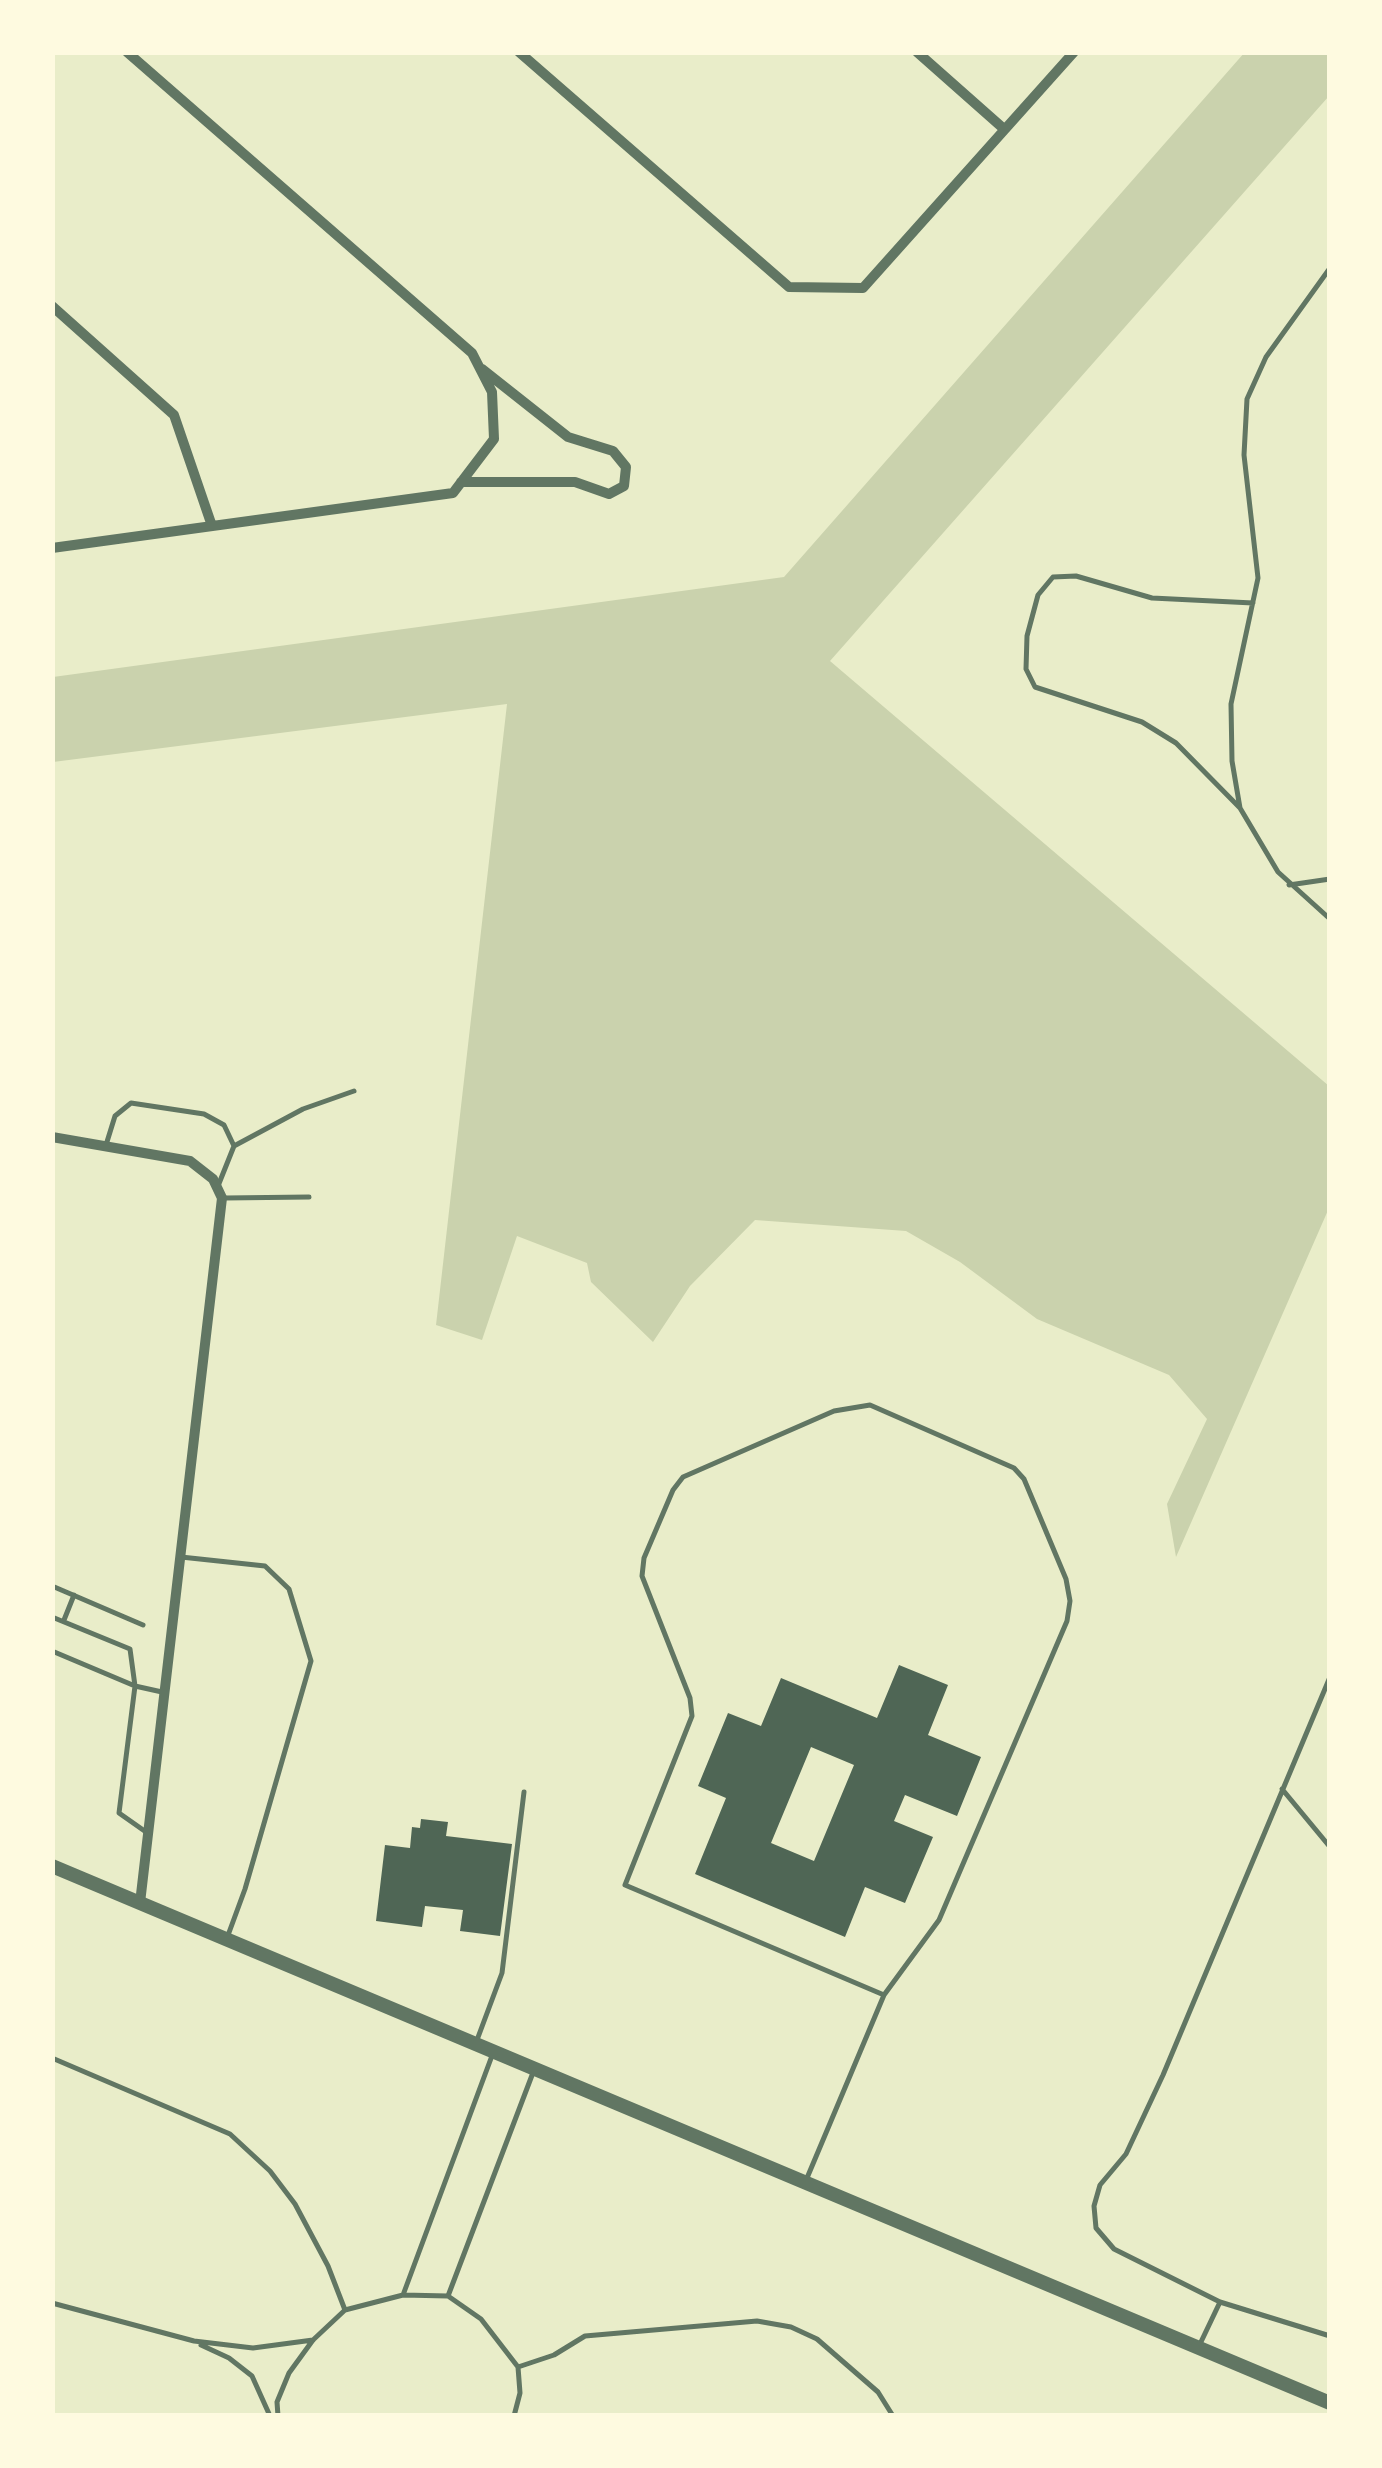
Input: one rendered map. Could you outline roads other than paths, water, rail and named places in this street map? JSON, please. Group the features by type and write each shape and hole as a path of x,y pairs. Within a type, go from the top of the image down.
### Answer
{"street":[{"path":"52,548 453,493 494,439 492,392 472,353 128,52"},
{"path":"519,52 789,287 863,288 1074,52"},
{"path":"917,52 1004,128"},
{"path":"52,306 174,415 212,526"},
{"path":"461,482 576,482 609,494 624,486 626,467 613,450 568,437 480,368"},
{"path":"52,1137 190,1161 212,1179 219,1194 182,1557 140,1903"},
{"path":"52,1866 1330,2403"}],"lane":[{"path":"1330,268 1266,358 1247,399 1244,455 1258,578 1231,704 1232,761 1240,808 1257,843 1289,885 1330,919"},
{"path":"1240,808 1176,743 1142,722 1035,687 1026,669 1027,636 1038,594 1054,577 1076,576 1152,598 1253,604"},
{"path":"1289,885 1330,879"},
{"path":"234,1146 302,1108 354,1091"},
{"path":"106,1145 116,1116 131,1103 204,1114 224,1125 234,1146 219,1194 309,1197"},
{"path":"806,2180 884,1995 939,1920 1066,1621 1070,1601 1066,1578 1024,1478 1014,1468 870,1405 834,1412 683,1477 672,1490 644,1558 642,1576 690,1698 692,1716 625,1885 884,1995"},
{"path":"182,1557 265,1566 289,1589 311,1661 246,1889 227,1939"},
{"path":"52,1586 143,1624"},
{"path":"63,1620 74,1595"},
{"path":"52,1616 130,1649 135,1686 119,1813 148,1834"},
{"path":"52,1651 135,1686 163,1692"},
{"path":"1330,1677 1163,2075 1126,2154 1100,2185 1094,2206 1096,2228 1114,2249 1220,2302 1330,2336"},
{"path":"1282,1789 1330,1847"},
{"path":"476,2043 502,1972 524,1792"},
{"path":"402,2295 494,2050"},
{"path":"52,2058 230,2134 270,2171 294,2204 328,2266 345,2310"},
{"path":"448,2296 535,2067"},
{"path":"274,2416 289,2373 312,2340 345,2310 402,2295 448,2296 480,2319 518,2368 520,2394 514,2416"},
{"path":"1199,2346 1220,2302"},
{"path":"52,2303 194,2341 253,2348 312,2340"},
{"path":"518,2368 554,2355 584,2336 612,2330 756,2321 790,2327 817,2338 878,2392 893,2416"},
{"path":"194,2341 230,2358 252,2376 274,2416"}]}
